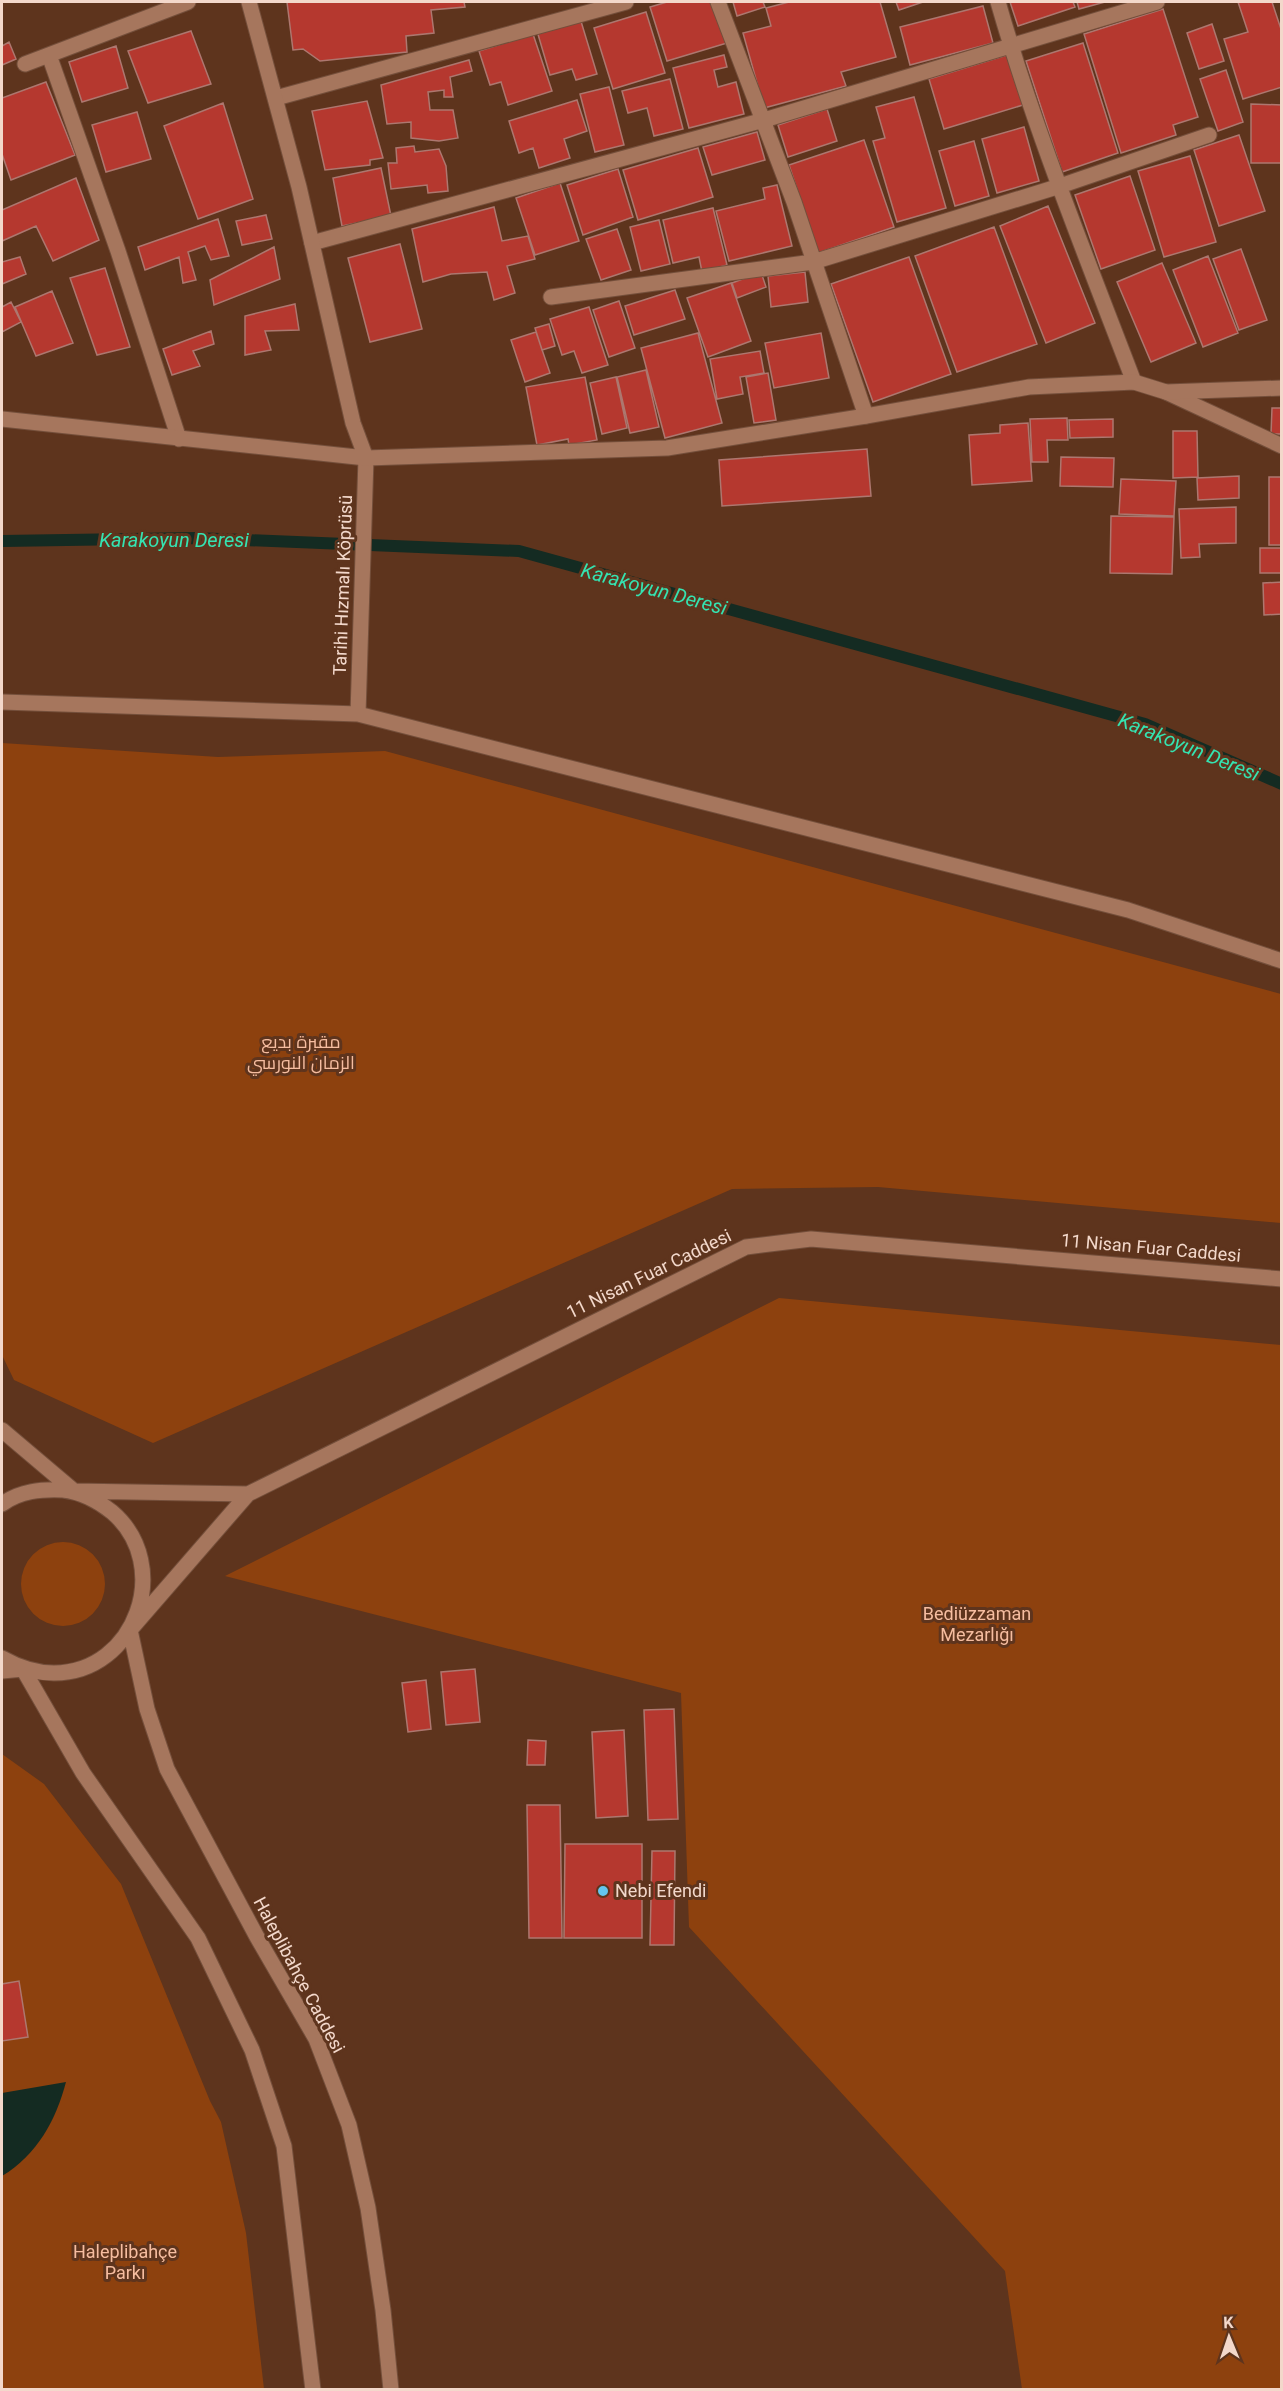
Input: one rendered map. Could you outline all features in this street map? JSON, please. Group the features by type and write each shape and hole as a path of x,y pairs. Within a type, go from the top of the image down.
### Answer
{"street":[{"path":"25,64 188,2"},
{"path":"249,2 276,98 312,243 353,423 366,458"},
{"path":"276,98 626,2"},
{"path":"718,2 764,120 866,416"},
{"path":"998,2 1011,47 1060,186 1134,382"},
{"path":"312,243 764,120 1157,2"},
{"path":"49,55 118,251 179,439"},
{"path":"551,297 813,262 1060,186 1209,135"},
{"path":"2,419 366,458 667,448 1029,387 1134,382 1166,392 1281,446"},
{"path":"1166,392 1281,388"},
{"name":"Tarihi Hızmalı Köprüsü","path":"358,714 366,458"},
{"path":"2,702 358,714 1128,910 1281,961"},
{"name":"11 Nisan Fuar Caddesi","path":"23,1669 55,1673 86,1667 111,1652 248,1494 746,1247 811,1239 1281,1279"},
{"path":"2,1430 74,1491 100,1503 122,1521 137,1547 144,1575 141,1604 130,1630"},
{"name":"11 Nisan Fuar Caddesi","path":"2,1504 11,1497 42,1489 248,1494"},
{"name":"Haleplibahçe Caddesi","path":"130,1630 147,1709 167,1769 257,1937 315,2039 349,2125 368,2208 383,2310 391,2390"},
{"path":"2,1658 23,1669 83,1773 198,1938 252,2050 284,2146 313,2390"},
{"path":"2,1671 23,1669"}],"green space":[{"name":"مقبرة بديع الزمان النورسي","path":"2,743 218,757 385,751 1281,994 1281,1223 878,1187 732,1189 153,1443 14,1380 2,1355"},
{"name":"Bediüzzaman Mezarlığı","path":"779,1298 1281,1345 1281,2389 1022,2389 1005,2271 689,1927 681,1693 225,1576"},
{"path":"63,1542 86,1549 98,1561 105,1584 98,1607 86,1619 63,1626 40,1619 28,1607 21,1584 28,1561 40,1549"},
{"name":"Haleplibahçe Parkı","path":"2,1754 44,1784 121,1884 210,2101 221,2122 246,2233 264,2389 2,2389"}],"shaded area":[{"path":"66,2082 51,2123 35,2147 2,2176 2,2093"}],"building":[{"path":"287,2 464,2 465,7 431,10 434,33 406,36 407,52 320,61 303,49 293,50"},
{"path":"667,2 714,2 727,43 667,61 650,7"},
{"path":"733,2 763,2 765,7 737,16"},
{"path":"789,2 880,2 896,57 841,72 846,86 764,108 743,33 771,26 766,8"},
{"path":"896,2 923,2 899,10"},
{"path":"1010,2 1073,2 1075,7 1018,26"},
{"path":"1077,2 1105,2 1079,9"},
{"path":"1238,2 1272,2 1282,32 1282,87 1243,99 1224,39 1248,32"},
{"path":"983,6 993,43 910,65 900,27"},
{"path":"1163,9 1198,117 1173,125 1176,135 1121,153 1084,34"},
{"path":"646,12 665,73 613,89 594,28"},
{"path":"580,18 597,74 576,80 572,69 550,75 537,31"},
{"path":"1212,24 1224,61 1199,69 1187,33"},
{"path":"191,31 211,84 148,103 128,51"},
{"path":"533,34 552,91 508,105 501,82 490,85 479,51"},
{"path":"9,42 16,59 2,65 2,46"},
{"path":"1083,43 1118,153 1062,172 1026,61"},
{"path":"116,46 128,88 82,102 69,62"},
{"path":"724,55 727,67 714,70 718,87 736,82 744,114 689,128 673,68"},
{"path":"1007,55 1023,105 944,129 929,79"},
{"path":"469,60 472,71 450,77 453,97 444,97 444,90 428,92 430,110 453,110 458,138 439,141 411,138 411,122 387,124 381,85"},
{"path":"1226,70 1243,122 1218,131 1200,79"},
{"path":"670,79 683,129 654,136 647,108 628,113 622,91"},
{"path":"46,82 75,155 11,180 2,154 2,98"},
{"path":"609,87 624,145 595,152 580,94"},
{"path":"914,97 946,208 897,222 873,141 885,138 876,107"},
{"path":"577,100 587,131 564,139 570,158 539,168 533,148 519,153 509,121"},
{"path":"367,101 383,158 370,160 370,165 325,170 312,111"},
{"path":"223,103 253,199 198,219 164,126"},
{"path":"1251,104 1282,105 1282,163 1251,163"},
{"path":"827,109 837,141 788,157 778,125"},
{"path":"137,112 151,159 106,172 92,125"},
{"path":"1024,127 1039,181 997,193 982,139"},
{"path":"757,132 765,160 712,175 703,147"},
{"path":"1239,135 1265,211 1219,226 1194,150"},
{"path":"864,140 894,227 818,253 789,165"},
{"path":"974,141 989,196 955,206 939,151"},
{"path":"414,146 415,152 439,149 446,166 448,191 428,193 427,185 391,189 388,163 397,163 396,148"},
{"path":"698,148 713,197 638,220 623,170"},
{"path":"1190,156 1216,242 1164,257 1138,171"},
{"path":"381,168 391,216 342,226 333,178"},
{"path":"618,169 633,217 583,235 567,185"},
{"path":"1130,176 1155,250 1101,269 1075,195"},
{"path":"76,178 99,240 53,261 36,226 2,241 2,210"},
{"path":"560,183 579,241 535,255 516,198"},
{"path":"777,185 792,246 729,261 716,211 765,199 763,188"},
{"path":"1048,206 1095,323 1046,343 1000,226"},
{"path":"494,207 502,241 528,236 535,259 507,266 515,293 494,300 487,272 451,274 423,282 412,229"},
{"path":"713,208 727,265 702,272 699,257 673,263 663,220"},
{"path":"266,215 272,239 242,245 236,221"},
{"path":"218,219 229,256 211,260 205,246 188,252 196,280 183,283 179,257 145,270 138,247"},
{"path":"659,220 670,264 641,271 630,227"},
{"path":"994,227 1037,344 957,372 915,256"},
{"path":"617,229 631,270 601,280 586,239"},
{"path":"400,244 422,329 370,342 348,258"},
{"path":"274,247 280,279 214,305 210,280"},
{"path":"1241,249 1267,320 1239,330 1213,259"},
{"path":"1208,256 1238,333 1203,347 1173,270"},
{"path":"20,257 26,274 2,284 2,262"},
{"path":"909,257 951,374 873,402 831,284"},
{"path":"1162,263 1196,343 1151,362 1117,282"},
{"path":"105,268 130,347 97,355 70,278"},
{"path":"761,272 766,287 737,298 732,283"},
{"path":"805,272 808,302 771,307 768,276"},
{"path":"731,283 751,341 708,357 687,298"},
{"path":"675,290 685,319 634,335 625,306"},
{"path":"52,291 73,343 36,356 15,307"},
{"path":"619,301 635,348 609,357 593,310"},
{"path":"11,302 21,322 2,332 2,307"},
{"path":"295,304 299,330 265,331 271,350 245,355 245,316"},
{"path":"589,307 608,365 582,373 574,351 562,355 550,319"},
{"path":"549,324 555,346 542,350 535,328"},
{"path":"211,331 214,344 193,351 200,366 172,375 163,349"},
{"path":"536,332 550,373 525,382 511,340"},
{"path":"698,333 722,423 665,438 641,348"},
{"path":"821,333 829,378 774,388 765,343"},
{"path":"760,351 764,373 740,377 743,394 717,399 710,359"},
{"path":"646,370 659,427 630,433 617,377"},
{"path":"768,373 776,420 754,423 746,377"},
{"path":"585,377 597,440 569,445 568,439 537,445 526,387"},
{"path":"616,377 627,428 602,434 590,383"},
{"path":"1272,408 1282,408 1282,434 1271,434"},
{"path":"1067,418 1068,440 1047,440 1048,462 1032,462 1030,419"},
{"path":"1113,419 1113,437 1070,438 1069,420"},
{"path":"1028,423 1032,481 972,485 969,435 1000,433 1000,425"},
{"path":"1173,431 1197,431 1198,477 1173,478"},
{"path":"867,449 871,496 722,506 719,460"},
{"path":"1061,457 1114,458 1113,487 1060,486"},
{"path":"1239,476 1239,498 1198,500 1197,478"},
{"path":"1269,477 1282,477 1282,545 1269,545"},
{"path":"1121,479 1176,481 1174,516 1119,514"},
{"path":"1236,507 1236,543 1199,544 1200,557 1181,558 1179,509"},
{"path":"1111,516 1174,517 1172,574 1110,573"},
{"path":"1260,548 1282,548 1282,573 1260,573"},
{"path":"1282,582 1282,614 1264,615 1263,583"},
{"path":"475,1669 480,1722 446,1725 441,1672"},
{"path":"426,1680 431,1729 408,1732 402,1683"},
{"path":"674,1709 678,1819 648,1820 644,1710"},
{"path":"624,1730 628,1816 596,1818 592,1732"},
{"path":"528,1740 546,1741 545,1765 527,1765"},
{"path":"527,1805 560,1805 562,1938 529,1938"},
{"name":"Nebi Efendi","path":"565,1844 642,1844 642,1938 564,1938"},
{"path":"652,1851 675,1851 674,1945 650,1945"},
{"path":"19,1981 28,2037 2,2041 2,1984"}],"waterway":[{"name":"Karakoyun Deresi","path":"2,541 195,538 519,551 1145,724 1282,784"}],"place":[{"name":"Nebi Efendi","path":"603,1891"}]}
